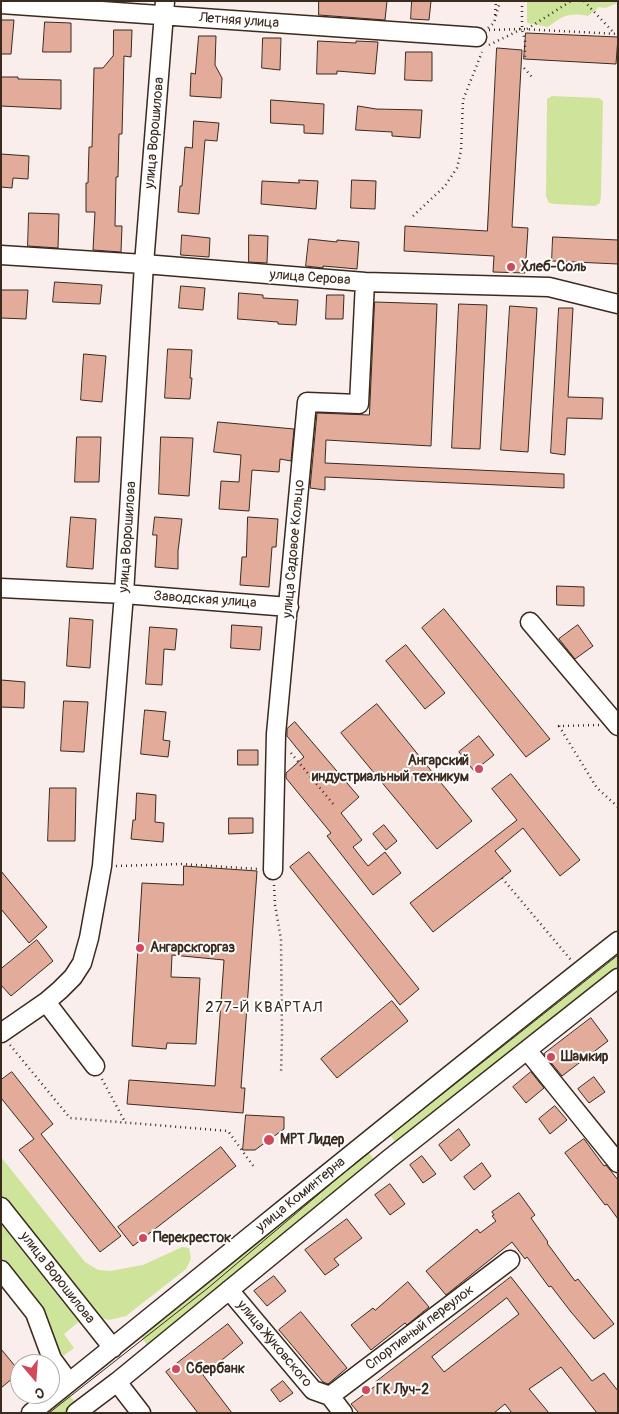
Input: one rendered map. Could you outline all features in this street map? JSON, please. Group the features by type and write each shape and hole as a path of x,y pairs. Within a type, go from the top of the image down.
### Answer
{"street":[{"name":"Летняя улица","path":"1,4 165,9 481,34"},
{"name":"улица Ворошилова","path":"5,1038 73,977 82,963 89,938 102,866 124,594 144,264 165,9"},
{"name":"улица Серова","path":"1,255 144,264 365,282 549,287 618,304"},
{"name":"улица Садовое Кольцо","path":"273,870 276,734 307,402 359,404 365,282"},
{"name":"Заводская улица","path":"1,588 124,594 289,607"},
{"path":"530,622 618,725"},
{"name":"улица Коминтерна","path":"32,1413 372,1137 618,941"},
{"name":"улица Коминтерна","path":"76,1413 117,1382 389,1159 618,978"},
{"path":"46,1002 95,1066"},
{"path":"527,1050 618,1163"},
{"path":"372,1137 389,1159"},
{"name":"улица Ворошилова","path":"1,1207 113,1348"},
{"name":"Спортивный переулок","path":"330,1396 510,1260"},
{"path":"1,1270 35,1313 52,1359 69,1382 117,1382"},
{"name":"улица Жуковского","path":"229,1290 313,1390 330,1396 343,1413"},
{"path":"113,1348 117,1382 141,1413"}],"path":[{"path":"481,34 494,23 498,1"},
{"path":"522,1 524,58"},
{"path":"526,30 571,1"},
{"path":"584,1 617,34"},
{"path":"481,34 522,29 617,34"},
{"path":"413,216 445,186 458,168 463,100 484,47 522,29"},
{"path":"524,68 532,77"},
{"path":"618,725 559,726 597,788 618,807"},
{"path":"276,734 334,805"},
{"path":"102,866 181,864 273,870 274,905 281,939 281,1074"},
{"path":"502,878 575,965"},
{"path":"5,1038 70,1118 228,1132 254,1167"},
{"path":"95,1066 125,1122"}],"green space":[{"path":"527,1 618,1 618,3 605,8 599,7 588,16 576,14 566,16 548,27 527,23"},
{"path":"552,96 599,98 603,101 601,194 600,203 595,206 549,203 546,196 547,99"},
{"path":"618,947 618,968 398,1145 388,1133"},
{"path":"366,1149 376,1162 148,1346 139,1334"},
{"path":"1,1157 85,1262 98,1270 110,1271 143,1265 182,1247 189,1248 191,1259 186,1269 126,1316 109,1320 101,1318 1,1195"},
{"path":"1,1217 81,1320 64,1334 74,1348 63,1356 51,1339 43,1309 1,1257"},
{"path":"67,1392 77,1404 65,1413 41,1413 52,1404 60,1404 60,1398"}],"building":[{"path":"319,1 387,1 385,20 319,15"},
{"path":"412,1 431,1 429,20 411,19"},
{"path":"1,20 14,20 11,54 1,54"},
{"path":"45,22 71,23 71,52 43,52"},
{"path":"114,30 132,30 131,57 124,56 122,134 119,134 118,177 116,177 115,226 122,226 121,252 93,250 95,212 86,212 89,147 92,147 94,68 103,68 113,56"},
{"path":"526,33 618,37 616,64 524,59"},
{"path":"199,36 216,36 215,65 222,78 221,98 190,96 191,73 195,74"},
{"path":"263,38 281,38 280,70 262,68"},
{"path":"318,41 378,42 375,74 337,71 337,74 317,74"},
{"path":"497,48 522,50 512,227 528,228 525,273 493,272 494,256 404,251 405,226 487,231"},
{"path":"406,52 432,52 432,81 405,80"},
{"path":"1,77 61,80 61,109 1,106"},
{"path":"271,100 324,104 323,134 304,133 304,125 271,123"},
{"path":"358,106 376,109 422,110 420,138 392,136 392,132 356,130"},
{"path":"194,121 219,123 217,141 205,140 199,214 178,212 185,147 192,148"},
{"path":"1,154 29,156 28,179 13,178 12,188 1,187"},
{"path":"299,180 318,181 316,209 261,204 262,181 299,183"},
{"path":"352,180 376,181 375,209 351,208"},
{"path":"29,213 59,214 58,248 28,246"},
{"path":"182,235 210,238 209,257 181,255"},
{"path":"249,235 268,236 267,263 249,262"},
{"path":"553,237 618,240 618,264 552,261"},
{"path":"309,239 359,242 357,269 306,266"},
{"path":"55,282 102,285 100,304 53,302"},
{"path":"181,286 205,288 203,310 179,308"},
{"path":"1,290 28,290 26,319 1,318"},
{"path":"239,293 263,295 263,298 298,300 296,325 238,319"},
{"path":"327,295 344,295 343,319 326,319"},
{"path":"375,302 437,304 431,446 326,440 325,463 564,474 564,488 325,477 325,490 310,488 317,413 369,415"},
{"path":"459,304 487,305 480,449 452,448"},
{"path":"510,306 537,308 528,452 501,450"},
{"path":"559,308 573,308 568,397 603,398 602,419 567,418 565,455 551,453"},
{"path":"168,349 192,350 190,399 165,398"},
{"path":"84,354 106,356 102,402 81,400"},
{"path":"218,422 294,429 291,461 280,459 279,472 252,470 249,511 219,509 221,481 239,482 241,455 214,452"},
{"path":"77,437 101,437 99,482 75,482"},
{"path":"161,437 193,438 189,496 159,494"},
{"path":"71,517 96,519 93,569 67,567"},
{"path":"155,517 182,519 178,569 155,567 157,535 153,535"},
{"path":"248,517 278,519 276,547 272,547 269,587 240,585 242,557 246,557"},
{"path":"557,586 584,587 584,606 557,605"},
{"path":"444,609 550,739 526,757 422,628"},
{"path":"70,618 93,620 90,668 67,666"},
{"path":"232,625 262,627 260,650 231,648"},
{"path":"578,625 593,646 575,659 559,639"},
{"path":"150,627 177,629 175,650 164,649 162,685 146,684"},
{"path":"406,645 445,693 425,709 386,661"},
{"path":"1,680 25,682 24,708 1,707"},
{"path":"64,701 88,702 84,752 61,751"},
{"path":"377,704 472,821 437,849 341,733"},
{"path":"145,710 166,712 163,740 170,741 168,757 141,754"},
{"path":"295,722 359,797 341,813 362,840 353,847 368,866 385,852 401,873 373,895 327,836 331,833 286,778 286,773 304,757 287,736 287,729"},
{"path":"479,736 494,755 474,771 459,752"},
{"path":"238,750 258,750 258,765 238,765"},
{"path":"511,774 580,860 560,876 523,828 495,851 511,871 433,932 410,903 517,820 492,789"},
{"path":"50,788 76,788 75,841 48,841"},
{"path":"137,793 156,795 155,822 164,823 163,842 131,839 133,820 135,820"},
{"path":"229,818 253,818 253,833 229,834"},
{"path":"384,825 397,841 386,850 373,834"},
{"path":"309,852 419,989 400,1005 290,867"},
{"path":"184,866 257,871 241,1088 245,1088 243,1113 127,1104 129,1080 215,1086 224,960 172,955 171,977 200,978 196,1044 167,1043 166,1049 132,1046 142,883 183,885"},
{"path":"1,871 47,927 29,943 1,909"},
{"path":"37,940 53,961 11,996 1,985 1,969"},
{"path":"392,1001 408,1021 337,1078 321,1059"},
{"path":"591,1018 608,1041 562,1076 544,1054"},
{"path":"12,1072 53,1124 41,1134 121,1236 100,1252 19,1150 34,1139 1,1098 1,1080"},
{"path":"531,1072 544,1088 526,1103 513,1087"},
{"path":"594,1077 605,1092 589,1103 578,1089"},
{"path":"555,1106 567,1120 550,1134 539,1119"},
{"path":"246,1115 284,1117 284,1129 255,1150 243,1150"},
{"path":"459,1129 470,1145 451,1161 439,1145"},
{"path":"584,1139 604,1166 606,1165 618,1180 618,1219 565,1153"},
{"path":"221,1147 236,1166 133,1246 118,1227"},
{"path":"422,1156 436,1174 423,1183 410,1165"},
{"path":"482,1163 491,1176 474,1190 464,1177"},
{"path":"390,1184 405,1204 390,1215 375,1195"},
{"path":"519,1193 535,1215 531,1218 547,1243 575,1281 578,1279 614,1324 594,1339 551,1286 549,1287 527,1257 525,1259 512,1242 446,1295 426,1271 477,1229 480,1233 496,1221 492,1216 494,1215 492,1212"},
{"path":"347,1219 362,1238 334,1259 339,1265 325,1275 305,1250"},
{"path":"274,1276 286,1291 267,1306 254,1291"},
{"path":"511,1277 592,1381 604,1373 618,1391 618,1413 597,1413 561,1367 529,1389 549,1413 512,1413 505,1404 494,1413 359,1413 351,1404 378,1384 376,1382","holes":["507,1298 519,1314 444,1372 432,1357"]},
{"path":"408,1282 429,1307 371,1350 351,1325 373,1308 375,1310"},
{"path":"301,1312 347,1368 328,1384 323,1382 279,1330"},
{"path":"228,1324 243,1343 203,1375 232,1413 198,1413 166,1372"},
{"path":"1,1349 10,1360 10,1380 1,1388"},
{"path":"283,1381 293,1393 280,1402 271,1390"}],"tram line":[{"path":"49,1413 208,1288 359,1160 618,955"}],"place":[{"name":"Хлеб-Соль","path":"511,267"},
{"name":"Ангарский индустриальный техникум","path":"479,769"},
{"name":"Ангарскгоргаз","path":"140,948"},
{"name":"Шамкир","path":"551,1057"},
{"name":"МРТ Лидер","path":"269,1140"},
{"name":"Перекресток","path":"143,1238"},
{"name":"Сбербанк","path":"176,1369"},
{"name":"ГК Луч-2","path":"366,1390"}],"district":[{"name":"277-Й КВАРТАЛ","path":"264,1008"}]}
